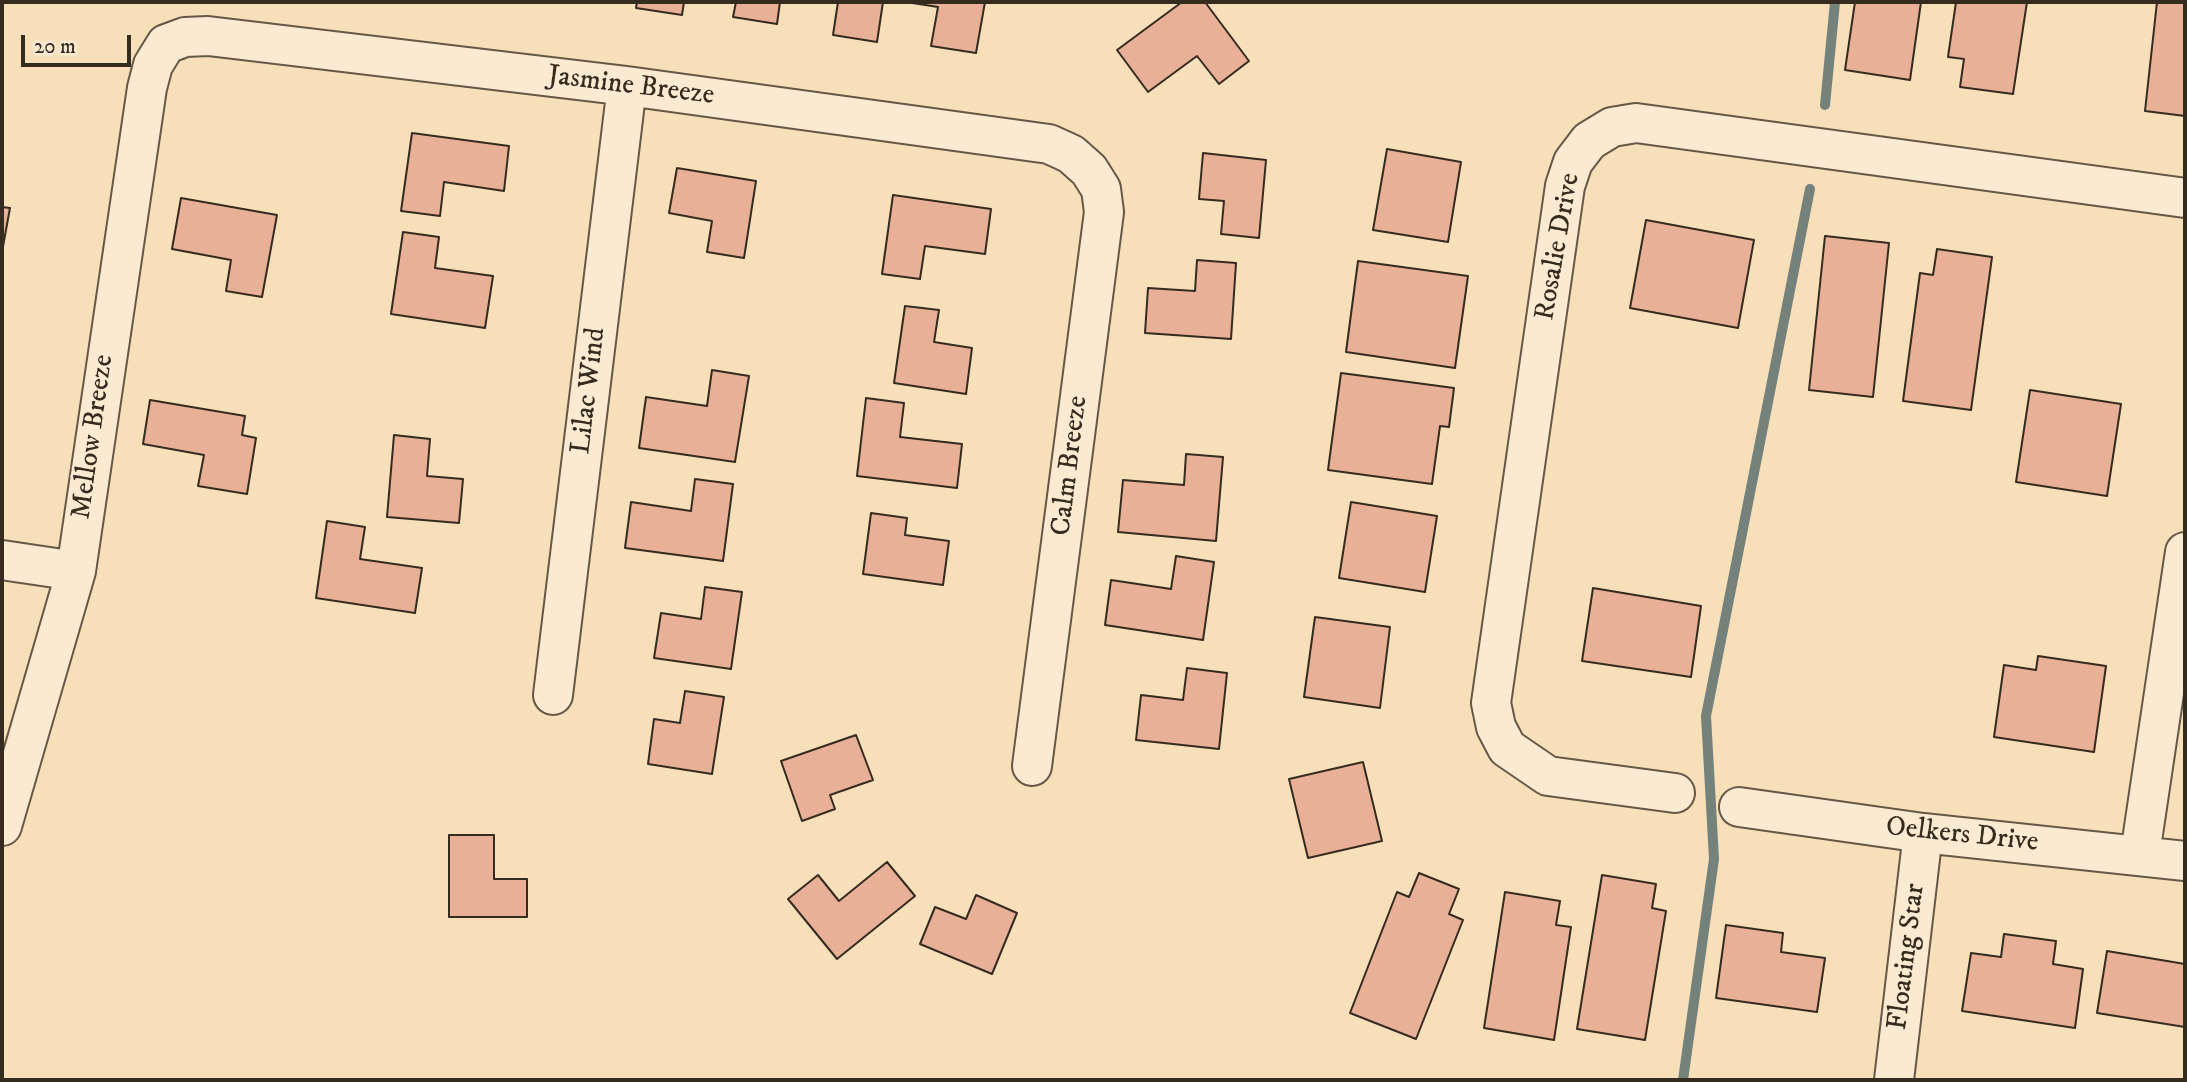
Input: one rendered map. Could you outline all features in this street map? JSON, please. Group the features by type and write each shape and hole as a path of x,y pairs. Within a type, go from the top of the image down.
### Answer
{"street":[{"name":"Jasmine Breeze","path":"166,44 184,37 208,36 627,86 1049,144 1070,154 1089,170"},
{"name":"Mellow Breeze","path":"2,825 76,571 147,88 153,65 166,44"},
{"name":"Lilac Wind","path":"553,695 627,86"},
{"name":"Rosalie Drive","path":"1675,793 1548,776 1507,748 1496,727 1491,703 1565,186 1573,162 1589,141 1612,127 1636,123 2185,198"},
{"name":"Calm Breeze","path":"1032,766 1104,212 1101,189 1089,170"},
{"path":"2140,854 2185,552"},
{"path":"2,560 76,571"},
{"name":"Oelkers Drive","path":"1739,807 1923,833 2140,854 2185,861"},
{"name":"Floating Star","path":"1894,1080 1923,833"}],"building":[{"path":"637,2 684,2 682,15 636,8"},
{"path":"736,2 780,2 777,24 733,17"},
{"path":"838,2 883,2 877,42 833,35"},
{"path":"906,2 985,2 976,53 931,46 938,7"},
{"path":"1182,2 1205,2 1249,61 1219,84 1197,56 1148,92 1117,50"},
{"path":"1855,2 1921,2 1910,80 1845,70"},
{"path":"1956,2 2027,2 2013,94 1960,87 1964,59 1948,57"},
{"path":"2157,2 2185,2 2185,116 2145,111"},
{"path":"412,133 509,146 504,191 444,182 440,216 401,211"},
{"path":"1387,149 1461,162 1448,242 1373,230"},
{"path":"1203,153 1266,160 1259,238 1221,234 1224,201 1199,199"},
{"path":"677,168 756,181 744,258 707,252 712,221 669,213"},
{"path":"893,195 991,209 985,254 925,246 920,279 882,274"},
{"path":"181,198 277,215 262,297 226,291 231,260 172,249"},
{"path":"2,207 10,208 2,252"},
{"path":"1646,220 1754,240 1738,328 1630,308"},
{"path":"403,232 439,237 435,268 493,276 485,328 391,314"},
{"path":"1825,236 1889,243 1873,397 1809,390"},
{"path":"1937,249 1992,257 1971,410 1903,401 1920,273 1933,275"},
{"path":"1197,260 1236,263 1231,339 1145,333 1148,288 1195,291"},
{"path":"1358,261 1468,276 1455,368 1346,352"},
{"path":"905,306 939,310 934,342 972,348 966,394 894,383"},
{"path":"712,370 749,376 735,462 639,448 646,397 707,406"},
{"path":"1341,373 1454,388 1449,427 1440,426 1432,484 1328,470"},
{"path":"2030,390 2121,404 2107,496 2016,482"},
{"path":"866,398 904,403 900,437 962,444 957,488 857,476"},
{"path":"150,400 245,416 242,435 256,438 247,494 198,486 204,455 143,444"},
{"path":"394,435 430,439 427,476 463,479 459,523 387,517"},
{"path":"1186,454 1223,457 1216,541 1118,532 1123,480 1184,485"},
{"path":"695,479 733,484 723,561 625,548 631,502 691,511"},
{"path":"1351,502 1437,516 1425,592 1339,578"},
{"path":"871,513 907,518 905,535 949,541 943,585 863,574"},
{"path":"327,521 365,527 360,559 422,568 415,613 316,598"},
{"path":"1176,556 1214,562 1203,640 1105,625 1111,580 1171,589"},
{"path":"705,587 742,592 731,669 654,658 661,613 701,619"},
{"path":"1593,588 1701,606 1691,677 1582,661"},
{"path":"1315,617 1390,627 1380,708 1304,697"},
{"path":"2038,656 2106,666 2094,752 1994,737 2004,665 2036,670"},
{"path":"1187,668 1227,673 1219,749 1136,740 1141,695 1183,700"},
{"path":"685,691 724,697 712,774 648,764 654,719 680,723"},
{"path":"856,735 873,780 830,795 835,809 802,821 781,761"},
{"path":"1363,762 1382,841 1308,858 1289,779"},
{"path":"449,835 494,835 494,879 527,879 527,917 449,917"},
{"path":"887,862 915,896 837,959 788,899 818,875 839,901"},
{"path":"1419,873 1459,889 1449,914 1463,920 1416,1039 1350,1013 1397,892 1409,897"},
{"path":"1602,875 1656,884 1652,908 1666,911 1645,1040 1577,1029"},
{"path":"1505,892 1560,901 1556,925 1571,927 1554,1040 1484,1028"},
{"path":"976,895 1017,913 992,974 920,944 935,907 966,919"},
{"path":"1726,925 1783,933 1781,952 1825,958 1817,1012 1716,998"},
{"path":"2004,934 2056,941 2053,964 2083,969 2075,1028 1962,1011 1971,953 2001,957"},
{"path":"2107,951 2185,964 2185,1027 2097,1013"}],"waterway":[{"path":"1825,105 1835,2"},
{"path":"1683,1080 1714,859 1706,716 1810,189"}]}
